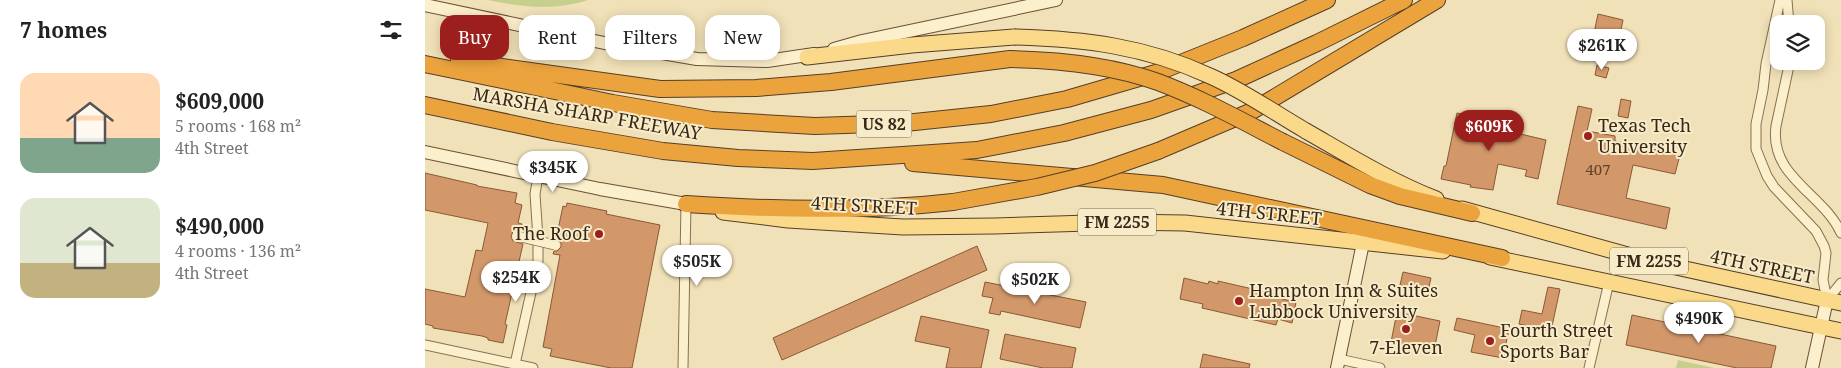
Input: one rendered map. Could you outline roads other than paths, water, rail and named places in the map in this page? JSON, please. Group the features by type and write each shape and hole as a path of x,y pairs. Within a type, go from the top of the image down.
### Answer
{"highway":[{"name":"MARSHA SHARP FREEWAY","path":"425,64 613,103 712,120 815,126 905,123 991,114 1067,98 1147,75 1243,38 1327,0"},
{"name":"MARSHA SHARP FREEWAY","path":"425,105 552,132 663,151 738,158 813,162 977,150 1064,133 1151,110 1236,80 1317,43 1403,0"},
{"path":"686,204 814,210 879,208 953,202 1037,187 1095,173 1158,151 1252,111 1437,0"},
{"path":"425,56 660,89 756,88 831,82 1010,59 1101,66 1156,82 1199,99 1371,185 1400,196 1472,213"},
{"path":"813,162 924,164 1163,185 1502,258"}],"main road":[{"path":"425,6 609,44 697,59 767,61 807,56 862,41 1056,0"},
{"name":"FM 2255","path":"807,56 1013,37 1065,39 1126,47 1165,58 1211,76 1374,170 1417,192 1472,213"},
{"path":"425,152 686,204"},
{"name":"4TH STREET","path":"686,204 753,217 831,224 927,227 1121,222 1185,224 1502,258 1841,331"},
{"name":"4TH STREET","path":"1472,213 1653,262 1834,301"},
{"path":"1338,364 1363,243"},
{"path":"1812,368 1821,328 1834,301"}],"street":[{"path":"1780,0 1766,64 1756,124 1756,149 1767,176 1774,187 1817,231 1821,238 1826,253 1823,280 1834,301"},
{"path":"1787,0 1788,15"},
{"path":"1788,70 1776,126 1777,150 1788,172 1831,217 1841,233"},
{"path":"515,364 537,261 538,240 535,194 538,176"},
{"path":"683,368 686,204"},
{"path":"517,236 555,244"},
{"path":"1589,368 1609,282"},
{"path":"1834,301 1841,282"},
{"path":"425,345 533,368"},
{"path":"1338,364 1380,368"}],"place":[{"name":"Texas Tech University","path":"1588,136"},
{"name":"The Roof","path":"599,234"},
{"name":"Hampton Inn & Suites Lubbock University","path":"1239,301"},
{"name":"7-Eleven","path":"1406,329"},
{"name":"Fourth Street Sports Bar","path":"1490,341"}]}
